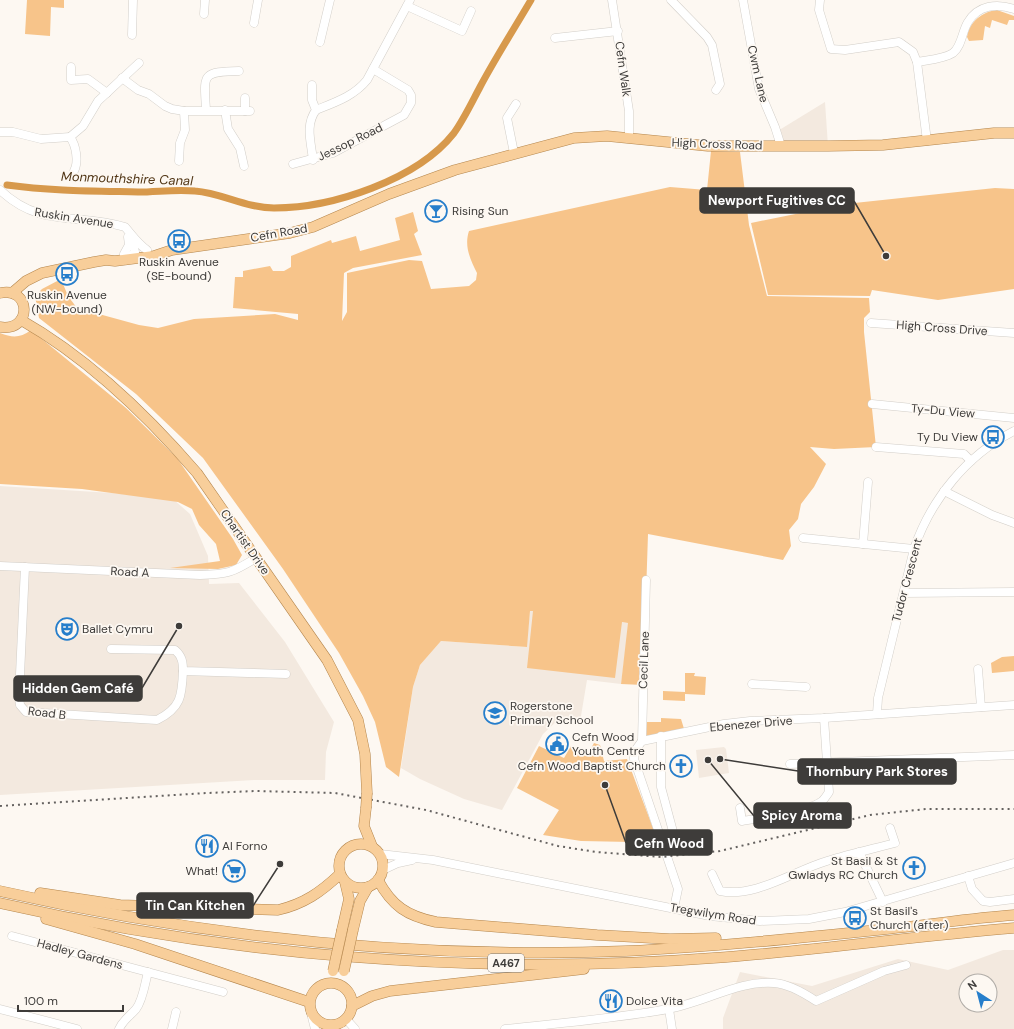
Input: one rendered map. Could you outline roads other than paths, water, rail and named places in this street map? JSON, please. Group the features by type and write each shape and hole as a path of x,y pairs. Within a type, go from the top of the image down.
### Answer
{"main road":[{"name":"High Cross Road","path":"426,180 514,154 574,138 590,136 629,138 708,146 780,146 877,145 994,133 1014,133"},
{"name":"Cefn Road","path":"12,293 26,281 42,273 106,260 125,257 154,256 172,250 290,233 313,227 426,180"},
{"name":"Cefn Road","path":"125,257 135,252 160,248 172,250"},
{"path":"0,293 12,293 16,295 23,304 24,314 16,326 7,329 0,327"},
{"name":"Chartist Drive","path":"21,320 37,329 86,365 125,398 172,444 197,472 327,660 358,720 365,754 367,792 364,826 352,845 344,850 340,857 338,864 349,899 333,971 312,993 310,1005"},
{"name":"Chartist Drive","path":"364,826 372,846 380,854"},
{"path":"352,845 362,843 372,846"},
{"path":"0,907 134,944 310,1005 312,1016 319,1022 329,1027 346,1019 352,1006 351,997 347,990 344,971 360,901 368,887 378,880 383,870 383,861 380,854"},
{"path":"0,887 120,905 278,910 294,906 307,900 343,878 360,888 368,887"},
{"path":"378,880 386,894 396,905 421,919 436,922 597,935 670,939 847,933"},
{"name":"A467","path":"0,891 132,917 300,940 427,949 547,952 626,950 756,942 1014,916"},
{"name":"A467","path":"0,903 128,929 185,938 276,949 389,958 493,963 548,964 714,958 1014,928"},
{"path":"352,1006 372,996 390,991 411,988 583,969 714,958"},
{"path":"322,984 330,982 338,984 347,990"}],"street":[{"path":"132,35 133,0"},
{"path":"204,14 205,0"},
{"path":"254,23 258,0"},
{"path":"320,42 330,0"},
{"name":"Cefn Walk","path":"612,0 618,31 629,111 629,138"},
{"path":"671,0 712,45 720,84 716,90"},
{"name":"Cwm Lane","path":"743,0 759,89 775,127 780,146"},
{"path":"820,0 819,10 831,49 845,50 899,42 907,46 913,52 917,62 927,141"},
{"path":"313,160 309,126 311,117 316,110 344,99 354,93 368,80 409,3 462,31 471,11"},
{"path":"917,62 953,53 958,47 968,22 978,10 998,5 1014,9"},
{"path":"555,38 618,31"},
{"path":"0,132 13,132 41,139 70,137 83,126 98,101 139,63"},
{"path":"71,67 72,80 88,79 107,93"},
{"name":"Jessop Road","path":"293,164 313,160 333,152 404,115 411,102 411,95 408,90 373,69"},
{"path":"206,110 205,85 208,76 214,72 239,71"},
{"path":"122,78 138,90 149,94 165,106 184,111 247,111 245,98"},
{"path":"312,85 312,100 316,110"},
{"path":"514,154 507,118 516,104"},
{"path":"225,110 228,129 240,148 244,166"},
{"path":"179,161 180,143 185,130 184,111"},
{"path":"70,137 75,143 76,166 74,171"},
{"name":"Ruskin Avenue","path":"0,190 8,198 27,210 41,215 125,227 141,246 147,250"},
{"name":"Ruskin Avenue","path":"129,232 135,252"},
{"name":"Ruskin Avenue","path":"125,257 129,245 129,232"},
{"name":"High Cross Drive","path":"871,323 1014,333"},
{"name":"Ty-Du View","path":"872,404 1014,418"},
{"name":"Tudor Crescent","path":"877,714 878,698 914,549 927,519 944,491 971,461 995,442 1014,431"},
{"path":"876,447 964,454 971,461"},
{"path":"863,544 868,482"},
{"path":"944,491 992,515 1014,523"},
{"path":"803,538 914,549"},
{"name":"Road A","path":"0,566 220,575 233,572 256,558"},
{"name":"Road B","path":"25,567 19,696 22,709 26,712 157,720 166,715 176,706 181,698 183,671"},
{"name":"Cecil Lane","path":"642,741 646,580"},
{"path":"904,593 1014,592"},
{"path":"111,649 175,650 180,654 183,661 183,671 286,674"},
{"path":"978,669 981,707"},
{"path":"752,684 806,687"},
{"name":"Ebenezer Drive","path":"642,741 726,724 1014,705"},
{"path":"740,808 742,821 819,804 829,792 824,718"},
{"path":"661,736 661,787 675,839"},
{"path":"642,741 634,752 634,759 678,889 674,908"},
{"path":"790,764 1014,755"},
{"path":"712,874 720,891 737,893 752,890 826,861 895,843 890,828"},
{"path":"859,852 882,902"},
{"name":"Tregwilym Road","path":"380,854 433,860 734,919 787,921 845,912 1014,864"},
{"name":"Tregwilym Road","path":"383,870 398,863 433,860"},
{"path":"968,876 972,889 983,901 990,902 1014,899"},
{"name":"Hadley Gardens","path":"12,936 223,992"},
{"path":"505,1029 669,1009 701,1001 751,984 776,982 801,991 816,1001 884,971 906,966"},
{"path":"119,1029 127,1016 136,1009 139,1004 148,972"},
{"path":"310,1005 315,1029"},
{"path":"0,1009 77,1029"},
{"path":"669,1009 672,1029"},
{"path":"172,1029 176,1012"},
{"path":"346,1019 355,1029"}],"waterway":[{"name":"Monmouthshire Canal","path":"7,185 89,191 138,192 188,190 215,194 254,206 274,208 297,207 347,197 372,188 418,165 438,150 454,133 531,0"}],"railway":[{"path":"0,806 255,791 335,793 426,810 558,846 596,852 661,857 720,851 870,815 926,809 1014,809"}],"place":[{"name":"Rising Sun","path":"436,211"},
{"name":"Ruskin Avenue (SE-bound)","path":"179,241"},
{"name":"Newport Fugitives CC","path":"886,256"},
{"name":"Ruskin Avenue (NW-bound)","path":"67,274"},
{"name":"Ty Du View","path":"993,437"},
{"name":"Hidden Gem Café","path":"179,626"},
{"name":"Ballet Cymru","path":"67,629"},
{"name":"Rogerstone Primary School","path":"495,713"},
{"name":"Cefn Wood Youth Centre","path":"557,744"},
{"name":"Thornbury Park Stores","path":"720,759"},
{"name":"Spicy Aroma","path":"708,760"},
{"name":"Cefn Wood Baptist Church","path":"681,766"},
{"name":"Cefn Wood","path":"605,785"},
{"name":"Al Forno","path":"207,846"},
{"name":"Tin Can Kitchen","path":"280,864"},
{"name":"St Basil & St Gwladys RC Church","path":"914,868"},
{"name":"What!","path":"234,871"},
{"name":"St Basil's Church (after)","path":"855,918"},
{"name":"Dolce Vita","path":"611,1001"}]}
